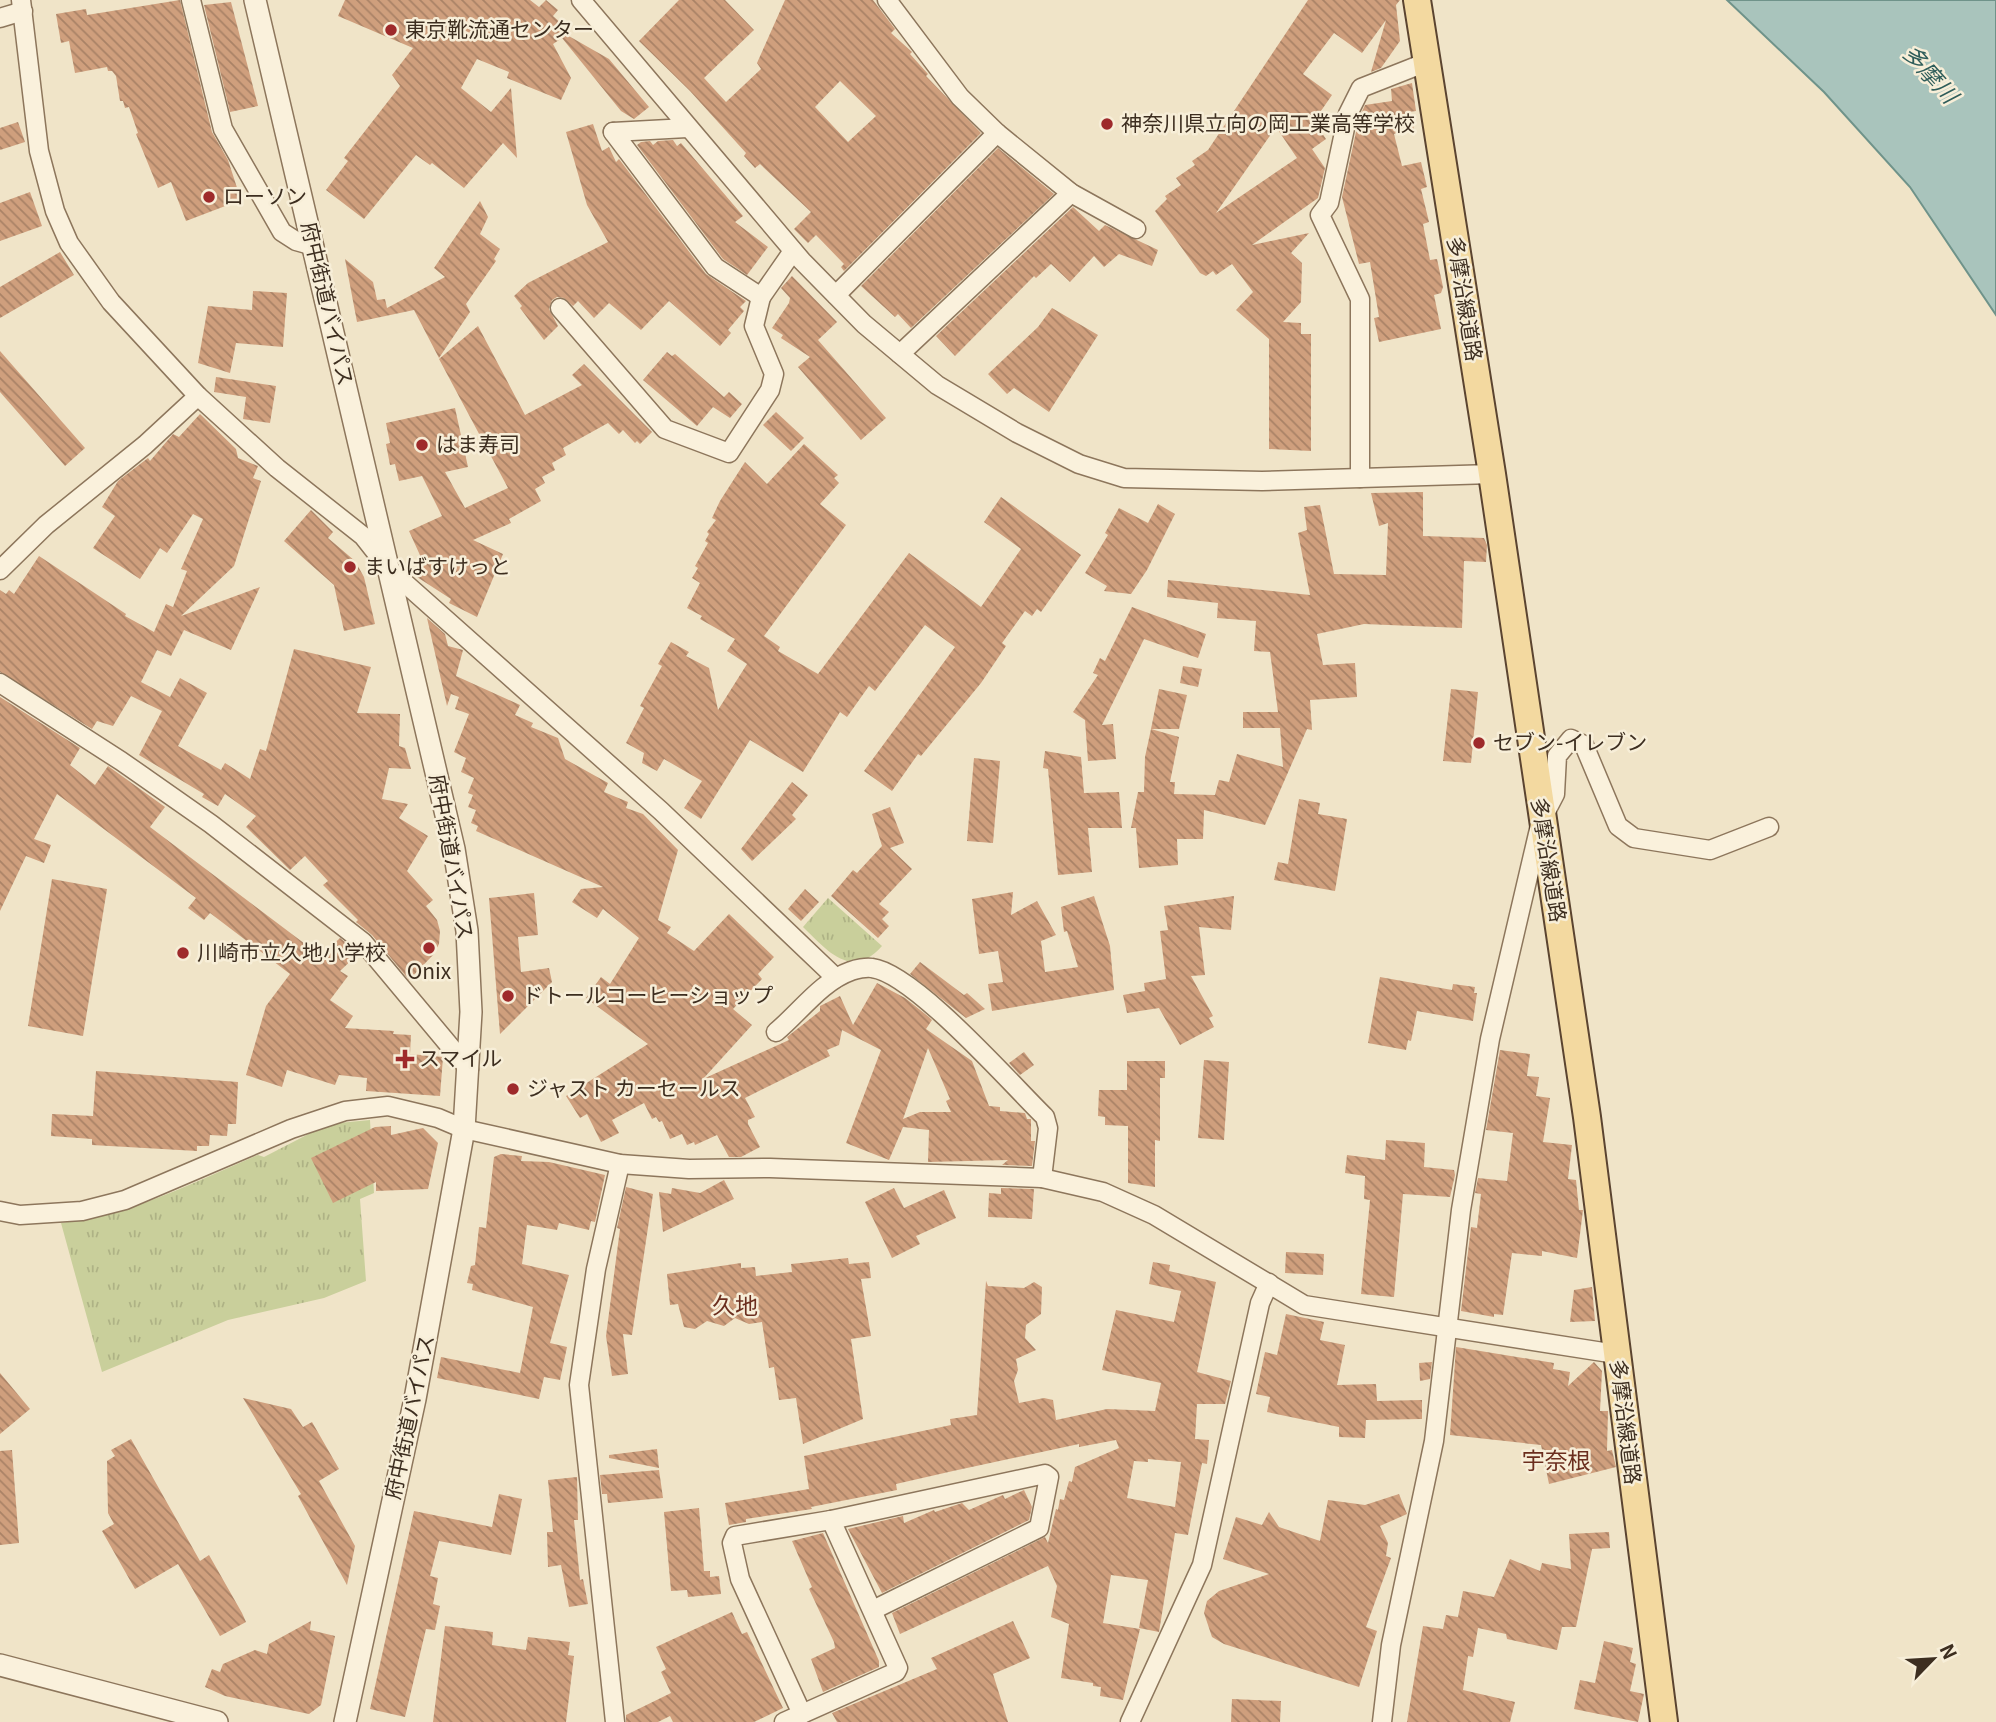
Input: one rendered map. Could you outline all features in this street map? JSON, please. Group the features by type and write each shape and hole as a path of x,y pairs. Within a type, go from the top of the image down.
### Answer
{"main road":[{"name":"多摩沿線道路","path":"1417,0 1492,474 1541,821 1587,1117 1664,1722"}],"street":[{"path":"191,0 223,129 282,232 296,242 314,246"},
{"name":"府中街道バイパス","path":"255,0 458,876 467,930 471,1012 464,1129 415,1399 345,1722"},
{"path":"581,0 793,251 836,295 937,385 1017,433 1079,464 1124,478 1209,482 1492,474"},
{"path":"887,0 960,97 997,133 1071,193 1136,229"},
{"path":"0,18 22,5 38,151 55,211 69,243 111,302 198,396 277,468 363,536 388,569 661,811 836,978"},
{"path":"1360,478 1360,299 1320,215 1329,203 1348,114 1361,88 1427,62"},
{"path":"687,128 613,132 715,267 761,297"},
{"path":"836,295 997,133"},
{"path":"900,354 1071,193"},
{"path":"560,308 664,429 729,453 770,390 774,373 754,326 761,297 793,251"},
{"path":"0,570 46,525 145,445 198,396"},
{"path":"0,683 121,761 211,824 363,942 469,1069"},
{"path":"1382,1722 1391,1645 1434,1441 1461,1210 1490,1039 1541,821 1555,794 1557,756 1565,742 1571,739 1584,745 1618,826 1634,838 1710,850 1769,827"},
{"path":"776,1032 836,978 852,971 872,968 902,981 976,1045 1045,1118 1048,1128 1042,1178"},
{"path":"0,1211 20,1215 82,1211 125,1200 291,1129 345,1111 388,1106 438,1118 464,1129 621,1164 689,1169 770,1168 1042,1178 1102,1192 1154,1215 1304,1305 1616,1354"},
{"path":"615,1722 579,1385 596,1269 621,1164"},
{"path":"1130,1722 1202,1565 1260,1303 1269,1283"},
{"path":"802,1714 740,1579 732,1543 735,1536 831,1520 1045,1474 1049,1477 1040,1528 873,1610"},
{"path":"784,1722 896,1672 898,1668 831,1520"},
{"path":"0,1665 217,1722"}],"green space":[{"path":"828,898 882,946 871,956 860,961 850,961 840,958 821,945 803,927"},
{"path":"370,1120 374,1193 360,1199 366,1281 324,1298 228,1320 102,1372 61,1223 112,1213 186,1187 258,1155 264,1157 328,1124"}],"water":[{"name":"多摩川","path":"1727,0 1996,0 1996,315 1910,187 1824,92"}],"building":[{"path":"180,0 212,132 228,160 241,200 186,221 171,182 158,188 136,134 138,133 129,107 125,108 123,101 120,101 116,76 112,71 108,71 107,67 75,73 69,41 61,43 56,14 86,9 87,15"},
{"path":"345,0 530,0 539,7 546,0 558,10 553,16 571,32 567,35 609,59 649,107 634,119 621,111 562,38 553,44 571,78 561,100 507,78 509,72 477,59 461,88 491,112 511,88 517,158 503,143 464,188 432,163 430,165 416,155 364,219 326,190 348,161 344,158 400,86 392,75 413,48 338,16"},
{"path":"679,0 725,0 754,30 704,78 726,102 761,69 757,63 785,0 873,0 895,29 891,33 912,52 910,54 928,74 926,76 981,133 844,271 841,267 844,264 816,235 808,243 794,229 811,212 760,164 755,168 744,156 746,153 690,91 639,41","holes":["840,81 876,116 848,142 815,107"]},
{"path":"1308,0 1400,0 1396,5 1400,41 1381,68 1371,72 1386,20 1362,53 1334,33 1303,74 1332,95 1314,121 1326,139 1312,149 1325,168 1318,198 1252,245 1309,233 1291,253 1302,263 1301,302 1283,322 1301,323 1301,334 1311,334 1311,451 1269,449 1269,339 1236,310 1253,292 1232,264 1216,275 1213,271 1206,276 1200,273 1155,211 1167,199 1165,196 1181,185 1176,178 1195,165 1192,161 1208,150","holes":["1276,127 1297,158 1216,213"]},
{"path":"231,2 258,106 230,112 204,5"},
{"path":"1412,83 1416,111 1409,112 1414,129 1394,134 1402,166 1421,162 1427,187 1421,189 1429,222 1423,224 1430,260 1437,259 1443,287 1441,293 1434,295 1441,329 1379,342 1374,318 1379,317 1370,262 1359,264 1342,197 1359,118 1365,105 1392,101 1391,89"},
{"path":"18,122 25,142 0,150 0,128"},
{"path":"593,124 602,151 609,147 616,162 619,159 706,274 746,301 740,307 744,311 728,330 731,333 720,346 669,301 641,330 609,303 594,318 578,301 573,306 564,298 557,297 552,300 549,309 558,326 544,340 520,308 522,306 514,296 528,283 608,242 587,205 566,132"},
{"path":"673,140 677,146 681,143 743,216 735,222 768,247 747,275 723,259 637,145 641,142 650,141 653,145 658,141"},
{"path":"998,148 1054,194 911,328 898,314 895,317 861,286"},
{"path":"30,192 42,226 0,241 0,203"},
{"path":"480,201 488,217 480,234 500,249 494,259 496,261 466,304 470,312 439,358 414,310 357,322 345,259 373,282 377,300 385,299 387,308 445,277 434,268"},
{"path":"1073,207 1099,231 1105,225 1158,250 1152,266 1119,254 1104,267 1094,256 1070,282 1051,264 1036,278 1034,276 955,356 936,336"},
{"path":"60,252 74,275 0,318 0,287"},
{"path":"792,276 837,322 818,340 886,418 861,440 798,367 810,357 781,338 783,335 772,328 789,303 790,298 781,288"},
{"path":"253,291 287,293 283,347 236,343 230,373 198,363 208,306 252,310"},
{"path":"1052,308 1098,335 1049,412 1014,388 1007,394 988,374 1038,327"},
{"path":"478,326 525,415 582,385 572,375 584,364 652,432 640,444 637,441 635,443 623,430 619,434 608,423 563,448 566,455 552,463 555,470 542,477 545,483 535,489 541,501 509,519 511,523 473,540 503,554 477,617 449,603 451,599 417,577 424,564 409,531 442,516 422,476 399,481 395,464 390,465 386,423 455,408 468,467 445,472 465,508 508,488 439,359"},
{"path":"0,351 85,448 65,466 0,392"},
{"path":"667,352 672,356 675,354 724,397 729,392 742,404 730,418 713,407 697,426 643,380"},
{"path":"216,377 276,386 270,423 243,419 246,397 214,392"},
{"path":"776,412 804,438 791,451 763,425"},
{"path":"200,414 236,449 238,458 258,466 253,478 261,481 234,566 181,616 260,587 231,650 184,630 171,656 157,650 141,682 170,697 180,678 207,693 178,746 221,770 225,763 250,779 260,749 266,751 294,649 371,667 357,713 400,714 399,746 405,748 411,769 389,768 382,799 408,804 399,818 428,836 407,871 433,900 426,906 437,920 440,931 439,944 433,955 409,980 372,935 356,922 358,920 323,885 328,881 305,856 290,870 246,827 256,816 225,794 218,806 202,797 204,794 139,755 162,711 131,696 113,726 97,721 92,729 0,672 0,590 6,594 9,590 14,594 39,556 126,614 125,616 154,632 166,604 173,607 187,571 181,569 203,519 193,514 167,553 160,548 140,579 93,548 115,516 102,507 118,481 148,458 150,461 173,434 179,437"},
{"path":"804,444 838,475 834,478 839,483 820,504 846,525 764,636 780,647 778,651 818,674 909,553 981,607 1021,549 984,522 1001,497 1081,555 1041,612 1037,609 1032,616 1025,611 1002,643 1006,646 981,683 921,756 918,754 892,791 864,771 955,647 925,625 875,691 869,686 847,717 840,712 803,772 750,740 701,819 684,808 702,781 664,759 657,771 642,763 644,753 626,743 644,708 640,706 662,666 658,664 671,642 689,652 686,656 709,668 718,710 747,664 727,651 735,639 700,619 702,616 687,608 700,583 692,578 698,568 695,566 708,543 705,541 709,534 707,532 716,520 712,518 720,501 745,462 767,484"},
{"path":"1423,492 1423,536 1484,538 1487,545 1486,562 1464,561 1462,628 1364,624 1317,634 1323,665 1355,663 1357,697 1310,700 1312,730 1307,729 1265,825 1204,810 1203,839 1177,839 1178,865 1139,868 1136,828 1131,828 1138,792 1144,792 1145,757 1151,729 1179,737 1170,782 1175,782 1174,794 1215,795 1219,780 1229,782 1237,754 1283,767 1280,728 1243,728 1243,712 1278,712 1270,652 1254,651 1256,621 1217,618 1218,603 1167,597 1168,580 1310,595 1298,533 1307,530 1304,507 1320,505 1334,574 1386,575 1388,523 1379,526 1371,493"},
{"path":"1158,504 1175,514 1147,570 1131,594 1104,591 1107,586 1085,573 1108,535 1105,533 1119,508 1148,523"},
{"path":"311,510 333,532 328,538 355,561 364,577 375,624 344,631 334,585 284,541"},
{"path":"1132,607 1206,634 1198,658 1144,639 1102,725 1113,724 1116,759 1088,761 1085,720 1073,712 1098,675 1093,673 1100,658 1105,661"},
{"path":"427,618 445,634 448,646 463,650 456,676 520,705 515,715 533,723 531,727 558,738 565,759 608,783 604,792 628,802 626,808 643,814 678,850 658,920 671,927 667,933 694,951 729,914 774,957 758,974 762,979 733,1009 752,1025 703,1079 789,1040 787,1037 820,1011 820,1006 840,996 853,1025 877,983 905,998 929,1017 932,1020 926,1029 972,1061 989,1106 1000,1107 1000,1111 1025,1113 1027,1119 1031,1119 1031,1141 1035,1141 1032,1166 1002,1165 1008,1160 928,1162 929,1130 903,1127 889,1160 846,1143 881,1050 842,1030 839,1045 827,1050 830,1056 745,1098 755,1117 748,1120 748,1124 760,1147 741,1157 729,1157 717,1135 695,1145 694,1142 687,1145 682,1134 670,1139 662,1121 659,1122 656,1117 652,1119 644,1103 612,1120 619,1133 601,1142 587,1114 580,1118 566,1096 648,1044 586,998 601,977 610,984 639,938 603,909 597,918 572,902 581,889 603,887 476,831 478,826 471,823 476,810 468,807 473,795 468,793 474,778 461,772 466,758 454,752 469,714 455,709 459,697 451,694 447,706","holes":["928,1048 950,1099 946,1101 951,1112 920,1112 903,1119"]},
{"path":"1183,666 1202,669 1198,687 1180,683"},
{"path":"1159,689 1187,695 1179,729 1151,729"},
{"path":"1451,689 1478,692 1471,763 1443,761"},
{"path":"0,697 80,748 70,765 95,785 108,766 165,807 150,827 321,956 340,938 355,950 358,954 340,971 348,976 330,1000 353,1016 345,1028 394,1031 393,1034 411,1035 410,1054 443,1057 440,1096 366,1091 367,1078 339,1075 335,1085 287,1070 282,1087 246,1075 266,1006 290,974 210,913 204,920 188,908 196,898 57,794 34,839 51,845 44,863 26,856 0,911"},
{"path":"1045,751 1081,757 1084,793 1119,792 1122,828 1088,828 1092,872 1058,875 1048,769 1043,768"},
{"path":"974,758 1000,761 993,843 967,841"},
{"path":"792,782 808,795 792,815 796,819 752,861 741,849"},
{"path":"1299,799 1320,803 1318,814 1347,819 1335,891 1274,880 1278,862 1288,864"},
{"path":"890,807 904,843 890,848 912,869 879,904 889,912 882,919 889,926 878,938 831,896 853,870 857,873 882,846 872,814"},
{"path":"52,879 107,889 83,1036 28,1026"},
{"path":"805,889 819,902 801,921 788,909"},
{"path":"1013,892 1011,915 1037,901 1056,935 1041,941 1045,972 1078,967 1067,931 1064,932 1061,907 1094,896 1110,946 1114,990 992,1011 988,984 1003,982 998,951 979,954 972,899"},
{"path":"534,893 538,935 518,937 521,972 549,968 552,982 500,1034 489,898"},
{"path":"1234,896 1231,930 1199,927 1205,975 1191,976 1213,1016 1209,1018 1214,1027 1180,1045 1159,1008 1127,1013 1123,995 1145,991 1144,983 1166,979 1160,931 1168,930 1164,906"},
{"path":"920,962 964,995 967,993 985,1009 966,1018 910,974"},
{"path":"1380,977 1452,990 1453,984 1475,987 1474,993 1477,993 1473,1021 1417,1011 1411,1041 1408,1040 1406,1050 1368,1043"},
{"path":"1500,1050 1530,1054 1527,1076 1539,1077 1536,1096 1550,1098 1543,1142 1572,1145 1568,1179 1576,1180 1579,1210 1583,1210 1577,1258 1542,1251 1542,1256 1512,1253 1503,1315 1494,1314 1494,1317 1461,1311 1471,1227 1477,1228 1481,1194 1475,1193 1478,1178 1507,1181 1513,1133 1486,1130"},
{"path":"1024,1052 1034,1065 1020,1075 1009,1063"},
{"path":"1204,1060 1229,1062 1224,1140 1198,1138"},
{"path":"1127,1061 1165,1061 1165,1078 1160,1078 1160,1141 1155,1140 1155,1187 1128,1183 1128,1126 1105,1125 1105,1117 1098,1116 1099,1090 1127,1090"},
{"path":"96,1071 238,1082 236,1124 228,1124 227,1136 210,1135 209,1146 197,1146 197,1151 92,1145 92,1139 51,1136 52,1114 93,1116"},
{"path":"391,1126 391,1135 423,1128 438,1143 428,1189 376,1191 376,1182 333,1203 311,1158 375,1127"},
{"path":"1386,1140 1425,1143 1424,1167 1454,1170 1455,1175 1450,1197 1403,1194 1394,1297 1361,1294 1370,1200 1364,1199 1365,1176 1345,1173 1347,1155 1385,1160"},
{"path":"501,1154 522,1156 521,1161 549,1162 605,1175 595,1222 591,1221 589,1230 559,1223 557,1230 527,1225 522,1264 569,1275 550,1343 567,1347 560,1380 544,1377 539,1399 437,1378 441,1357 520,1373 533,1307 472,1290 473,1284 467,1283 471,1266 475,1265 479,1227 486,1228 494,1157"},
{"path":"724,1180 734,1199 663,1232 659,1192 671,1194 672,1188 700,1193"},
{"path":"626,1187 653,1194 632,1335 623,1334 628,1374 612,1376 606,1336 620,1229 617,1228"},
{"path":"894,1188 904,1208 944,1190 956,1218 916,1236 920,1244 892,1258 865,1202"},
{"path":"1001,1188 1034,1189 1032,1219 988,1217 989,1193 1001,1194"},
{"path":"1286,1252 1324,1254 1323,1275 1285,1273"},
{"path":"848,1258 849,1264 869,1262 871,1278 861,1279 871,1336 851,1339 863,1419 803,1444 796,1398 779,1400 774,1367 769,1368 762,1322 749,1324 735,1318 724,1326 707,1321 695,1329 684,1327 678,1304 670,1305 667,1274 741,1263 741,1268 755,1267 756,1276 792,1272 791,1264"},
{"path":"1153,1262 1170,1265 1169,1271 1216,1282 1197,1372 1231,1381 1225,1404 1197,1404 1195,1439 1209,1440 1207,1464 1202,1463 1188,1535 1175,1533 1159,1632 1139,1628 1148,1580 1111,1575 1103,1623 1140,1629 1123,1700 1100,1696 1101,1687 1093,1686 1093,1683 1061,1678 1069,1624 1051,1617 1057,1586 1048,1566 900,1634 892,1613 1045,1537 1048,1543 1056,1509 1058,1510 1060,1499 1064,1500 1075,1467 1119,1448 1116,1440 1079,1447 1079,1444 953,1471 896,1484 897,1490 811,1507 812,1509 746,1519 746,1522 729,1525 725,1503 809,1489 804,1456 951,1425 950,1419 977,1415 986,1281 988,1286 1024,1288 1034,1282 1042,1287 1041,1314 1026,1325 1025,1338 1036,1350 1016,1359 1018,1370 1014,1381 1019,1403 1044,1398 1053,1400 1056,1420 1107,1409 1155,1411 1161,1383 1102,1370 1116,1310 1174,1322 1181,1291 1149,1284","holes":["1148,1459 1181,1462 1175,1507 1127,1498 1134,1461 1148,1462"]},
{"path":"1592,1287 1595,1321 1570,1322 1574,1290"},
{"path":"1286,1314 1324,1322 1320,1340 1345,1345 1337,1385 1376,1384 1377,1401 1422,1400 1422,1419 1366,1420 1365,1438 1339,1437 1339,1427 1267,1412 1270,1397 1256,1394 1265,1352 1277,1355"},
{"path":"1456,1347 1554,1363 1553,1369 1570,1372 1568,1386 1594,1362 1602,1371 1600,1411 1608,1411 1607,1451 1612,1450 1616,1467 1549,1484 1541,1445 1450,1435"},
{"path":"1432,1362 1430,1379 1420,1381 1419,1363"},
{"path":"0,1373 30,1409 0,1434"},
{"path":"243,1398 291,1409 303,1427 312,1422 339,1469 319,1481 355,1546 347,1585 298,1496 301,1494"},
{"path":"131,1439 200,1561 209,1555 242,1613 246,1622 220,1636 178,1564 135,1589 102,1531 114,1524 108,1513 107,1461 115,1456 111,1450"},
{"path":"657,1449 659,1468 609,1458 609,1455"},
{"path":"12,1450 19,1543 0,1545 0,1451"},
{"path":"659,1470 663,1498 608,1503 607,1494 602,1494 600,1475"},
{"path":"577,1477 578,1520 574,1520 580,1580 583,1579 588,1604 569,1607 561,1565 548,1567 547,1532 553,1532 548,1480"},
{"path":"1024,1490 1032,1507 1029,1520 882,1593 848,1529 903,1516 904,1523 934,1510 935,1512 962,1503 969,1510 1003,1495 1005,1499"},
{"path":"499,1494 522,1499 511,1555 439,1541 430,1576 438,1578 433,1604 440,1606 435,1630 426,1629 405,1717 370,1709 414,1511 492,1527"},
{"path":"1399,1494 1407,1514 1380,1526 1388,1543 1386,1556 1391,1558 1366,1627 1377,1631 1359,1687 1224,1644 1212,1637 1204,1613 1207,1601 1219,1591 1269,1574 1223,1559 1236,1517 1262,1525 1269,1512 1279,1527 1320,1541 1328,1500 1365,1505"},
{"path":"699,1508 704,1571 710,1571 710,1577 719,1576 721,1594 688,1597 687,1590 671,1591 664,1512"},
{"path":"1609,1532 1610,1548 1592,1549 1576,1627 1562,1627 1557,1650 1507,1639 1506,1634 1478,1628 1473,1657 1468,1656 1463,1690 1515,1702 1510,1722 1407,1722 1423,1626 1443,1629 1446,1615 1458,1617 1463,1591 1494,1597 1510,1559 1540,1571 1542,1563 1571,1569 1569,1534"},
{"path":"823,1533 879,1661 879,1667 823,1692 811,1659 835,1648 834,1642 809,1589 812,1587 792,1541"},
{"path":"732,1612 742,1634 747,1632 783,1708 754,1722 673,1722 670,1716 658,1722 626,1722 626,1715 671,1693 661,1672 666,1669 656,1647"},
{"path":"311,1621 310,1630 335,1636 321,1705 309,1714 225,1696 205,1687 212,1669 220,1672 223,1664 255,1650 267,1654 269,1644"},
{"path":"1013,1621 1030,1658 993,1674 1008,1722 837,1722 832,1713 937,1669 931,1658"},
{"path":"445,1626 493,1632 492,1645 526,1650 528,1637 570,1642 568,1655 574,1656 566,1722 433,1722"},
{"path":"1604,1641 1633,1648 1630,1662 1636,1664 1630,1691 1644,1694 1638,1722 1574,1709 1580,1680 1595,1683"},
{"path":"1232,1699 1281,1701 1280,1722 1231,1722"}],"place":[{"name":"東京靴流通センター","path":"391,30"},
{"name":"神奈川県立向の岡工業高等学校","path":"1107,124"},
{"name":"ローソン","path":"209,197"},
{"name":"はま寿司","path":"422,445"},
{"name":"まいばすけっと","path":"350,567"},
{"name":"セブン-イレブン","path":"1479,743"},
{"name":"Onix","path":"429,948"},
{"name":"川崎市立久地小学校","path":"183,953"},
{"name":"ドトールコーヒーショップ","path":"508,996"},
{"name":"スマイル","path":"405,1059"},
{"name":"ジャスト カーセールス","path":"513,1089"}],"district":[{"name":"久地","path":"735,1306"},
{"name":"宇奈根","path":"1556,1461"}]}
